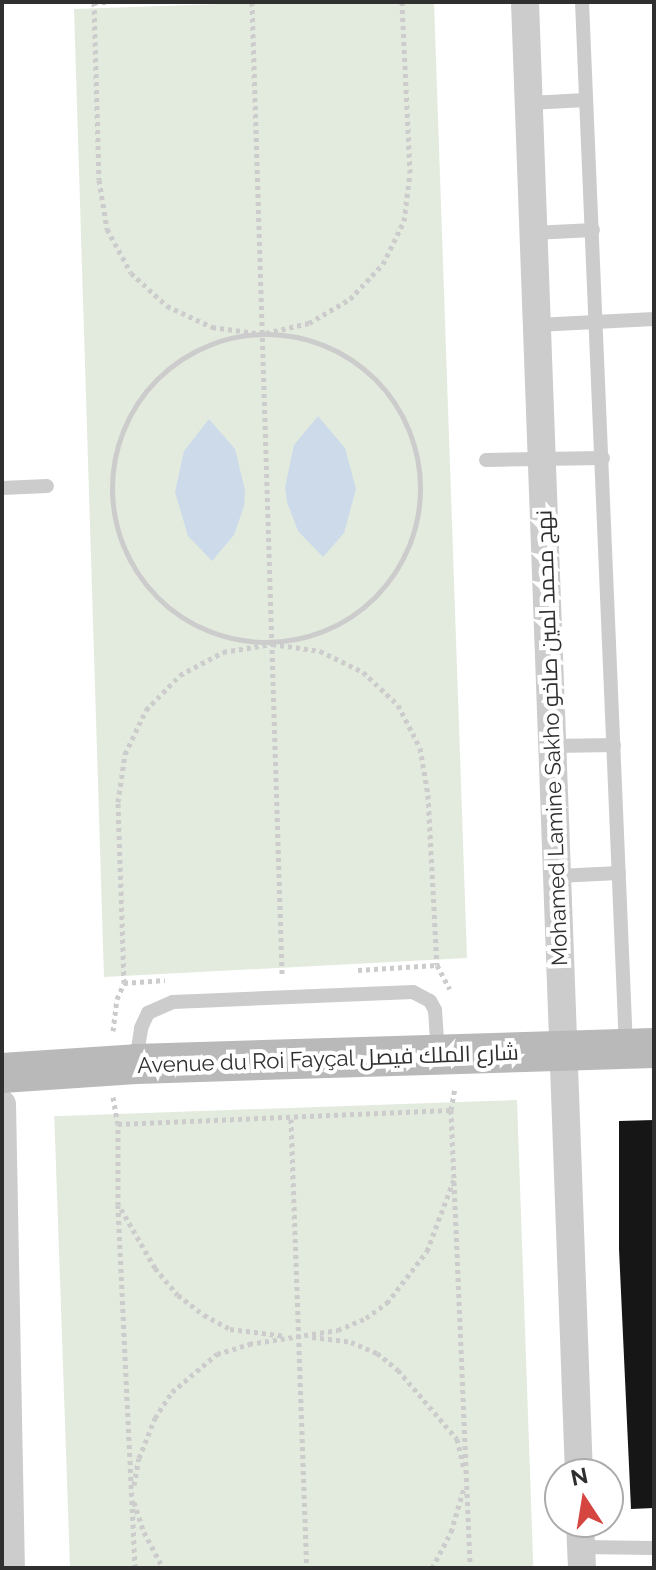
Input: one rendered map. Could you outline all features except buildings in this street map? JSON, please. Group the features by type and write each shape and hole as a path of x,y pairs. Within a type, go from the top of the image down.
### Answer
{"street":[{"name":"Mohamed Lamine Sakho نهج محمد لمين صاخو","path":"525,2 578,1458"},
{"name":"Avenue du Roi Fayçal شارع الملك فيصل","path":"2,1073 136,1064 640,1048"},
{"path":"2,1104 11,1568"}],"lane":[{"path":"582,2 619,873 640,1048"},
{"path":"529,103 586,100"},
{"path":"533,233 593,230"},
{"path":"537,325 654,319"},
{"path":"486,460 603,458"},
{"path":"2,488 47,486"},
{"path":"553,746 614,745"},
{"path":"558,876 619,873"},
{"path":"136,1064 141,1028 148,1013 173,1002 398,992 413,992 430,1001 435,1010 438,1054"},
{"path":"581,1546 654,1548"}],"path":[{"path":"106,2 94,2 99,180 107,229 131,273 167,306 212,327 310,340 355,361 390,395 402,416 413,438 421,486 415,533 394,576 361,610 319,633 223,652 180,675 146,710 125,754 118,802 124,983"},
{"path":"252,2 282,974"},
{"path":"402,2 410,173 404,221 383,264 350,299 309,323 214,343 171,366 138,401 117,445 111,493 120,541 144,583 179,616 223,637 320,651 363,672 398,705 420,748 428,795 437,965"},
{"path":"135,1568 118,1205 118,1124 451,1110 470,1568"},
{"path":"291,1119 307,1568"},
{"path":"163,1568 144,1532 132,1495 139,1458 155,1418 172,1392 217,1354 249,1344 338,1330 366,1318 387,1303 427,1251 455,1174"},
{"path":"118,1205 155,1268 178,1295 204,1315 230,1329 351,1342 377,1353 424,1395 457,1439 466,1478 451,1532 432,1568"}],"shaded area":[{"path":"279,2 434,2 467,958 104,977 74,9"},
{"path":"517,1100 533,1568 70,1568 54,1116"}],"water":[{"path":"318,416 345,448 356,489 344,533 323,557 298,531 285,487 294,445"},
{"path":"209,419 235,449 245,490 244,506 234,535 212,561 188,536 175,492 184,451"}]}
